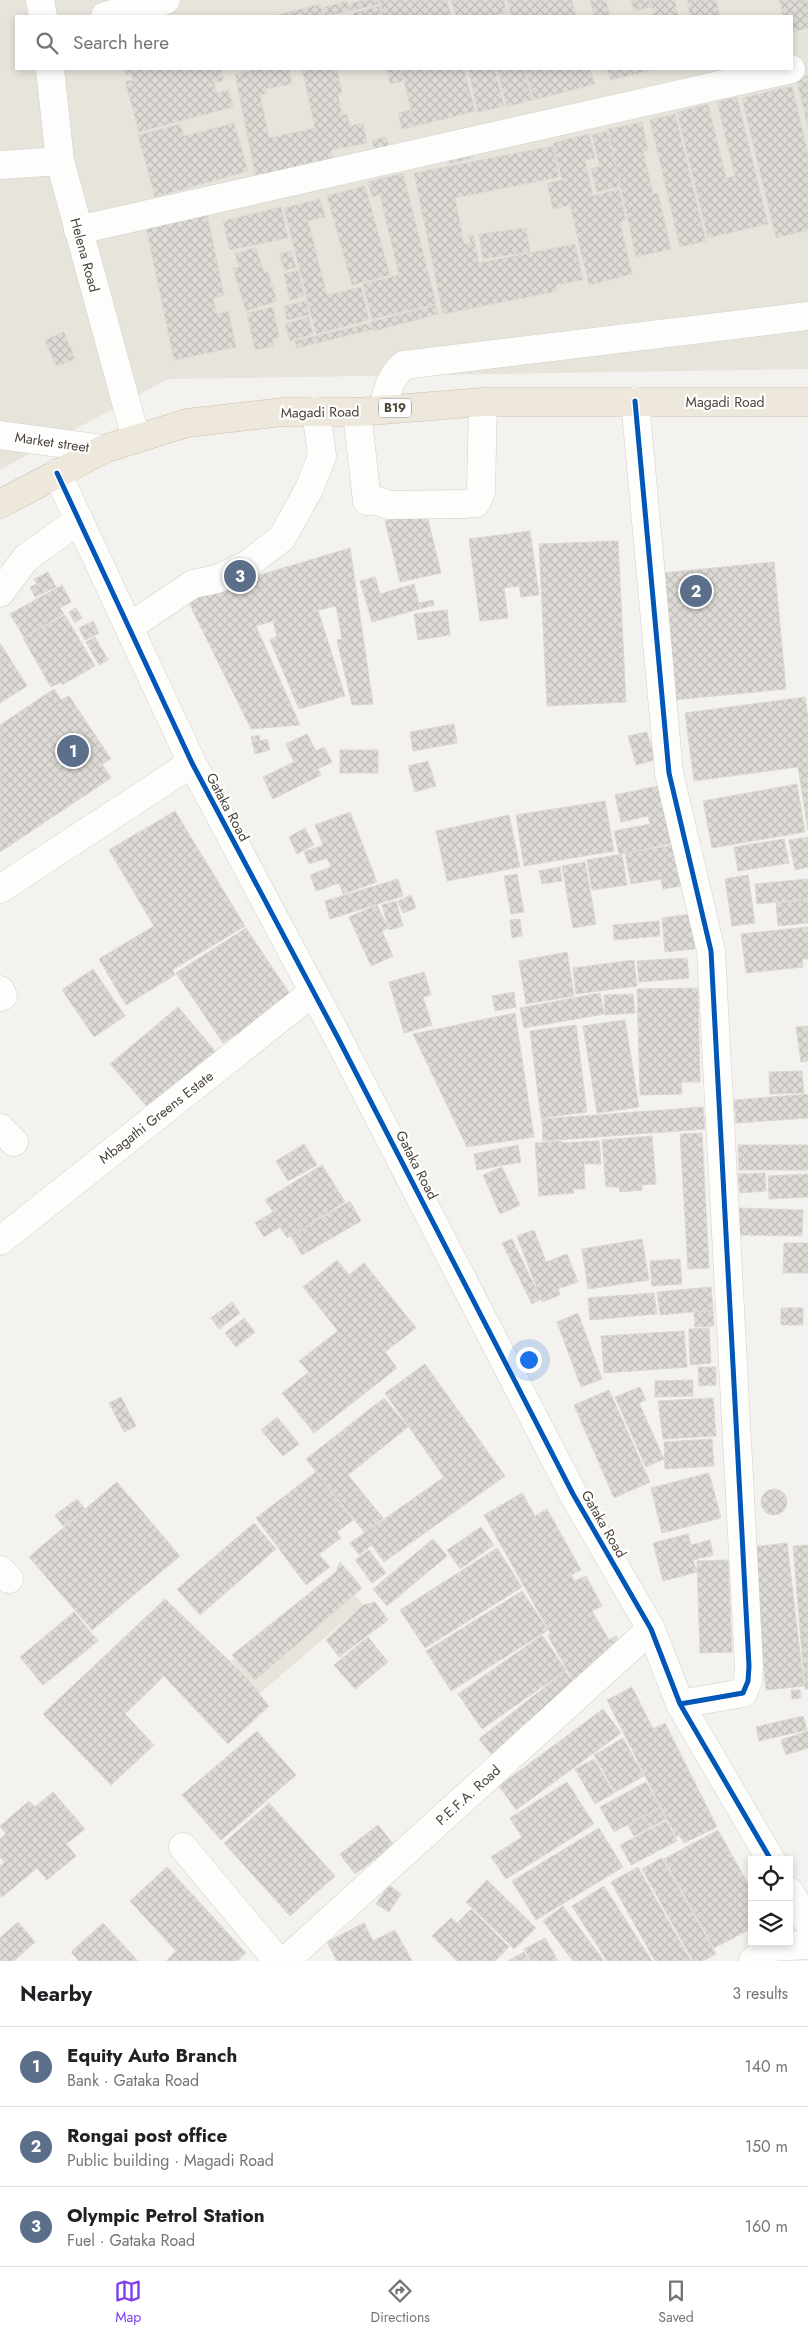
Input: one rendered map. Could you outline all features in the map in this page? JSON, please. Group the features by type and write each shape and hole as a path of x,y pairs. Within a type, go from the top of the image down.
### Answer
{"highway":[{"name":"Magadi Road","path":"0,504 104,449 187,423 283,412 357,412 483,402 808,402"}],"street":[{"path":"40,0 43,15"},
{"path":"110,15 166,0"},
{"path":"793,69 808,66"},
{"name":"Helena Road","path":"50,70 60,160 136,438"},
{"path":"78,230 787,70"},
{"path":"0,164 60,160"},
{"path":"383,409 389,384 395,373 404,366 808,316"},
{"path":"634,401 669,773 711,951 749,1666 748,1681 743,1693 680,1704"},
{"path":"357,412 367,501 389,505 464,504 476,502 481,492 483,402"},
{"path":"129,628 193,584 217,579 248,564 282,538 309,489 322,456 316,411"},
{"name":"Market street","path":"0,435 104,449"},
{"name":"Gataka Road","path":"57,473 192,763 573,1494 651,1629 680,1704 769,1856"},
{"path":"0,593 26,558 79,520"},
{"path":"0,889 192,763"},
{"path":"0,990 3,996 0,997"},
{"name":"Mbagathi Greens Estate","path":"0,1241 313,992"},
{"name":"P.E.F.A. Road","path":"285,1961 651,1629"},
{"path":"183,1847 278,1961"},
{"path":"793,1898 808,1923"},
{"path":"753,1961 772,1947 808,1945"}],"shaded area":[{"path":"0,0 808,0 808,369 168,379 0,470"},
{"path":"336,1572 363,1605 259,1694 231,1661"}],"building":[{"path":"363,0 378,0 379,4 351,11 349,4"},
{"path":"379,0 447,0 451,15 383,15"},
{"path":"451,0 504,0 507,12 495,15 456,15"},
{"path":"507,0 572,0 576,15 511,15"},
{"path":"590,0 606,0 610,15 594,15"},
{"path":"631,0 650,0 652,7 634,11"},
{"path":"650,0 675,0 678,15 654,15"},
{"path":"687,0 716,0 720,15 690,15"},
{"path":"779,0 808,0 808,28 793,32 793,15 783,15"},
{"path":"347,1 350,11 325,15 322,8"},
{"path":"320,4 323,15 278,15"},
{"path":"379,6 382,15 354,15 353,13"},
{"path":"123,70 221,70 224,80 214,83 217,93 228,90 233,107 139,132 125,81 133,80 132,74 125,75"},
{"path":"254,70 289,70 292,84 265,89 266,94 260,95 269,138 315,128 302,70 337,70 342,94 338,95 342,115 347,114 350,126 363,123 367,143 331,150 333,162 256,178 235,74"},
{"path":"387,70 400,70 403,81 390,84"},
{"path":"401,70 464,70 475,111 415,126"},
{"path":"468,70 495,70 504,106 478,112"},
{"path":"497,70 524,70 532,100 507,107"},
{"path":"525,70 590,70 595,84 534,100"},
{"path":"607,70 652,70 610,80"},
{"path":"808,75 808,127 796,78"},
{"path":"792,86 808,153 808,230 776,238 742,98"},
{"path":"737,97 768,224 708,238 677,112 708,104 726,178 735,176 717,102"},
{"path":"410,110 415,126 402,129 398,113"},
{"path":"675,114 706,241 680,247 650,120"},
{"path":"642,122 648,150 643,151 653,194 658,193 671,249 636,257 608,129"},
{"path":"234,123 248,171 155,197 138,135 180,124 184,136"},
{"path":"607,131 621,186 597,192 591,169 600,166 592,135"},
{"path":"589,134 595,158 585,160 593,196 619,189 626,220 620,222 632,274 589,285 570,205 553,209 547,183 562,180 553,143"},
{"path":"386,137 389,146 374,150 372,140"},
{"path":"470,146 473,158 449,164 446,152"},
{"path":"553,146 559,177 455,198 464,244 471,243 468,235 473,234 479,263 575,244 583,280 556,285 558,291 443,314 414,173"},
{"path":"403,173 436,304 372,319 363,284 399,275 380,195 372,197 368,182"},
{"path":"365,186 390,275 352,285 327,196"},
{"path":"320,199 325,217 308,221 327,295 361,287 369,320 316,334 284,208"},
{"path":"281,207 288,238 230,250 223,221"},
{"path":"207,214 224,295 213,298 217,314 228,311 236,347 174,360 146,227"},
{"path":"526,228 530,252 483,259 479,234"},
{"path":"256,247 264,273 268,272 277,301 246,311 233,268 239,267 235,254"},
{"path":"291,251 296,267 285,271 279,254"},
{"path":"298,270 304,296 290,300 284,274"},
{"path":"306,301 309,315 287,320 284,306"},
{"path":"436,305 438,314 374,331 371,322"},
{"path":"273,307 279,337 272,339 274,346 255,350 247,313"},
{"path":"309,317 313,334 290,341 285,324"},
{"path":"371,323 373,329 297,348 295,341"},
{"path":"64,332 75,359 56,366 45,340"},
{"path":"426,511 441,573 400,582 385,521"},
{"path":"530,531 539,595 521,597 519,586 504,588 508,618 480,621 469,539"},
{"path":"618,541 626,702 547,706 539,544"},
{"path":"350,548 373,704 352,705 337,640 342,639 336,606 318,610 345,696 299,709 270,640 277,636 273,621 256,626 300,725 251,729 186,597"},
{"path":"774,562 786,689 673,700 661,573"},
{"path":"48,572 56,587 35,597 30,587 37,584 34,579"},
{"path":"375,577 380,594 414,584 419,603 433,600 434,605 372,622 360,581"},
{"path":"62,585 71,602 60,608 64,614 24,637 10,614"},
{"path":"76,608 82,618 75,623 69,612"},
{"path":"447,610 450,635 418,640 414,614"},
{"path":"65,615 95,666 62,685 61,682 51,687 23,638"},
{"path":"93,621 99,633 85,640 79,628"},
{"path":"95,637 108,660 99,665 86,642"},
{"path":"0,643 27,686 0,703"},
{"path":"54,689 61,700 69,696 111,759 102,764 111,778 0,852 0,725"},
{"path":"805,697 808,718 808,830 798,767 694,781 685,713"},
{"path":"454,724 457,743 413,751 410,732"},
{"path":"647,732 655,760 636,765 628,736"},
{"path":"307,734 316,751 324,747 332,762 318,769 321,775 273,799 263,777 294,762 286,744"},
{"path":"259,735 260,741 267,739 270,750 255,754 251,737"},
{"path":"340,750 378,750 378,773 340,773"},
{"path":"428,761 436,786 415,792 408,766"},
{"path":"797,784 805,832 712,848 703,801"},
{"path":"663,785 684,841 619,854 614,831 650,824 648,816 621,822 615,795"},
{"path":"605,801 614,851 524,866 516,815"},
{"path":"175,811 245,926 172,970 175,975 126,1005 99,959 154,926 109,850"},
{"path":"350,812 377,882 343,894 339,883 316,891 310,875 331,867 327,858 309,864 304,852 323,845 315,825"},
{"path":"509,815 520,867 447,881 436,831"},
{"path":"305,828 314,845 297,854 289,837"},
{"path":"808,837 808,867 795,870 789,840"},
{"path":"784,839 789,863 738,871 734,847"},
{"path":"680,844 687,885 663,889 661,879 631,884 625,853"},
{"path":"622,854 627,885 592,890 587,860"},
{"path":"585,862 596,924 573,928 562,866"},
{"path":"560,867 562,881 542,884 539,871"},
{"path":"517,874 524,912 511,914 504,876"},
{"path":"748,875 755,923 732,926 725,879"},
{"path":"398,879 403,896 330,919 325,901"},
{"path":"808,879 808,899 757,904 755,884"},
{"path":"411,895 416,908 403,913 398,901"},
{"path":"808,900 808,923 778,926 776,903"},
{"path":"396,901 403,926 389,930 382,905"},
{"path":"377,905 388,928 382,931 393,956 371,966 349,917"},
{"path":"691,914 695,949 665,952 662,918"},
{"path":"520,919 522,936 512,938 510,920"},
{"path":"659,921 660,936 614,940 613,925"},
{"path":"808,927 808,959 802,959 803,967 746,973 741,934"},
{"path":"246,928 292,997 223,1043 176,973"},
{"path":"567,952 574,996 526,1004 519,961"},
{"path":"687,958 689,978 639,982 637,961"},
{"path":"634,960 637,986 576,994 573,968"},
{"path":"93,969 125,1016 94,1037 62,990"},
{"path":"424,972 431,995 423,997 432,1025 404,1033 389,982"},
{"path":"698,988 700,1082 681,1082 682,1094 640,1095 637,989"},
{"path":"514,992 516,1007 495,1011 492,996"},
{"path":"600,993 604,1014 524,1028 520,1008"},
{"path":"633,994 635,1013 605,1015 604,995"},
{"path":"178,1007 217,1053 150,1110 110,1064"},
{"path":"515,1013 534,1137 467,1147 413,1034"},
{"path":"625,1020 639,1107 597,1113 583,1026"},
{"path":"576,1025 587,1112 541,1118 530,1031"},
{"path":"808,1026 808,1061 801,1062 796,1027"},
{"path":"802,1071 804,1093 770,1094 769,1072"},
{"path":"808,1094 808,1118 736,1123 734,1100"},
{"path":"703,1107 705,1129 543,1141 542,1119"},
{"path":"702,1133 709,1268 688,1269 680,1134"},
{"path":"652,1136 656,1184 642,1185 642,1190 620,1192 619,1187 606,1187 602,1140"},
{"path":"562,1141 562,1143 599,1141 601,1164 584,1164 585,1189 573,1189 574,1193 539,1196 535,1143"},
{"path":"304,1144 317,1165 288,1181 276,1161"},
{"path":"518,1145 521,1162 477,1170 474,1154"},
{"path":"738,1145 808,1145 808,1170 739,1170"},
{"path":"322,1165 345,1202 287,1238 280,1227 264,1237 255,1223 273,1212 265,1200"},
{"path":"502,1167 520,1205 500,1214 483,1175"},
{"path":"765,1173 766,1191 740,1193 738,1174"},
{"path":"808,1174 808,1197 769,1199 768,1176"},
{"path":"350,1201 361,1221 302,1255 291,1236"},
{"path":"739,1208 803,1210 802,1236 739,1235"},
{"path":"534,1230 546,1262 567,1254 578,1282 558,1289 560,1295 542,1302 517,1236"},
{"path":"512,1239 541,1299 532,1304 502,1243"},
{"path":"642,1239 649,1280 588,1289 582,1249"},
{"path":"784,1243 808,1243 808,1273 783,1273"},
{"path":"680,1259 682,1284 652,1286 650,1261"},
{"path":"337,1260 349,1275 364,1263 416,1328 385,1352 397,1368 314,1433 282,1393 309,1372 299,1361 338,1331 303,1287"},
{"path":"711,1287 713,1310 660,1315 657,1292"},
{"path":"654,1293 657,1314 590,1320 588,1298"},
{"path":"232,1302 240,1313 219,1329 211,1318"},
{"path":"781,1308 803,1308 803,1325 781,1325"},
{"path":"713,1311 714,1326 695,1327 694,1312"},
{"path":"578,1313 602,1379 581,1387 557,1322"},
{"path":"244,1318 255,1332 236,1347 225,1333"},
{"path":"709,1328 711,1363 690,1365 689,1329"},
{"path":"684,1331 687,1367 604,1373 601,1336"},
{"path":"425,1364 505,1476 384,1562 372,1545 359,1555 350,1543 444,1477 385,1393"},
{"path":"698,1367 716,1367 716,1385 699,1386"},
{"path":"693,1380 693,1396 655,1397 655,1381"},
{"path":"640,1387 646,1400 639,1403 664,1459 646,1467 615,1397"},
{"path":"609,1390 650,1482 614,1498 574,1405"},
{"path":"121,1397 136,1426 124,1432 109,1403"},
{"path":"384,1398 408,1427 348,1475 383,1518 365,1533 306,1459"},
{"path":"713,1398 716,1436 663,1439 658,1401"},
{"path":"277,1417 299,1444 283,1456 261,1430"},
{"path":"712,1439 714,1466 665,1469 664,1442"},
{"path":"316,1472 353,1520 337,1532 341,1538 319,1554 330,1567 306,1585 256,1518"},
{"path":"709,1473 721,1518 662,1533 651,1488"},
{"path":"117,1482 180,1556 92,1630 29,1557"},
{"path":"774,1489 783,1493 787,1502 783,1511 774,1515 765,1511 761,1502 765,1493"},
{"path":"522,1493 535,1516 547,1509 581,1570 571,1575 575,1581 586,1576 602,1606 592,1611 609,1640 616,1636 625,1651 573,1680 548,1636 551,1634 484,1515"},
{"path":"77,1499 85,1509 63,1526 55,1515"},
{"path":"254,1523 276,1549 200,1615 177,1589"},
{"path":"481,1527 494,1545 460,1569 447,1550"},
{"path":"688,1534 691,1545 710,1540 713,1555 693,1560 697,1572 663,1581 653,1543"},
{"path":"433,1539 447,1556 387,1606 373,1589"},
{"path":"787,1543 804,1686 766,1690 750,1547"},
{"path":"808,1545 808,1689 805,1689 793,1546"},
{"path":"497,1548 522,1587 425,1648 400,1610"},
{"path":"369,1550 386,1573 372,1583 355,1560"},
{"path":"728,1560 732,1652 700,1653 697,1561"},
{"path":"340,1562 362,1588 255,1680 232,1655 336,1572"},
{"path":"522,1591 548,1630 451,1691 426,1651"},
{"path":"165,1599 245,1676 269,1706 228,1744 164,1676 125,1714 154,1745 111,1785 43,1714"},
{"path":"375,1602 388,1620 339,1657 326,1640 363,1605"},
{"path":"74,1612 98,1641 43,1685 20,1657"},
{"path":"542,1635 566,1670 482,1729 458,1694"},
{"path":"368,1637 388,1662 355,1689 334,1665"},
{"path":"565,1671 582,1692 496,1760 479,1739"},
{"path":"632,1687 653,1729 665,1723 717,1827 684,1843 679,1835 676,1837 607,1700"},
{"path":"791,1690 800,1690 801,1698 792,1699"},
{"path":"603,1709 621,1733 516,1810 499,1786"},
{"path":"803,1716 807,1730 759,1741 756,1727"},
{"path":"257,1731 296,1775 221,1840 182,1795"},
{"path":"808,1731 808,1748 786,1755 781,1740"},
{"path":"623,1738 644,1776 615,1792 594,1755"},
{"path":"594,1759 614,1793 595,1804 575,1769"},
{"path":"567,1782 594,1824 506,1879 491,1857 522,1837 510,1818"},
{"path":"646,1782 660,1807 614,1832 600,1807"},
{"path":"53,1792 85,1829 66,1844 76,1856 47,1880 37,1868 2,1897 0,1894 0,1866 5,1862 0,1857 0,1839 6,1834 0,1826 29,1801 35,1807"},
{"path":"269,1803 335,1876 290,1916 224,1843"},
{"path":"660,1808 666,1819 634,1836 628,1825"},
{"path":"666,1821 677,1841 631,1865 620,1845"},
{"path":"378,1825 394,1845 355,1874 340,1854"},
{"path":"599,1828 623,1867 536,1920 512,1881"},
{"path":"718,1830 748,1884 748,1930 714,1948 664,1859"},
{"path":"662,1858 716,1954 703,1961 693,1961 642,1869"},
{"path":"167,1867 246,1953 237,1961 166,1961 176,1951 130,1901"},
{"path":"638,1867 691,1961 655,1961 611,1882"},
{"path":"487,1880 536,1928 514,1949 466,1902"},
{"path":"389,1885 401,1894 389,1912 376,1904"},
{"path":"604,1886 652,1961 607,1961 572,1906"},
{"path":"563,1906 604,1961 573,1961 543,1921"},
{"path":"471,1909 509,1947 495,1961 457,1961 432,1936 451,1918 457,1923"},
{"path":"18,1922 35,1942 14,1961 0,1961 0,1938"},
{"path":"103,1923 138,1961 79,1961 71,1952"},
{"path":"364,1923 373,1941 395,1930 412,1961 337,1961 327,1942"},
{"path":"545,1938 558,1961 531,1961 524,1949"},
{"path":"524,1952 529,1961 508,1961"}],"cycle path":[{"path":"635,401 669,773 711,951 749,1666 748,1681 743,1693 680,1704"},
{"path":"57,473 192,763 338,1038 573,1494 651,1629 680,1704 769,1856"}],"place":[{"name":"Olympic Petrol Station","path":"240,576"},
{"name":"Rongai post office","path":"696,591"},
{"name":"Equity Auto Branch","path":"73,751"}]}
